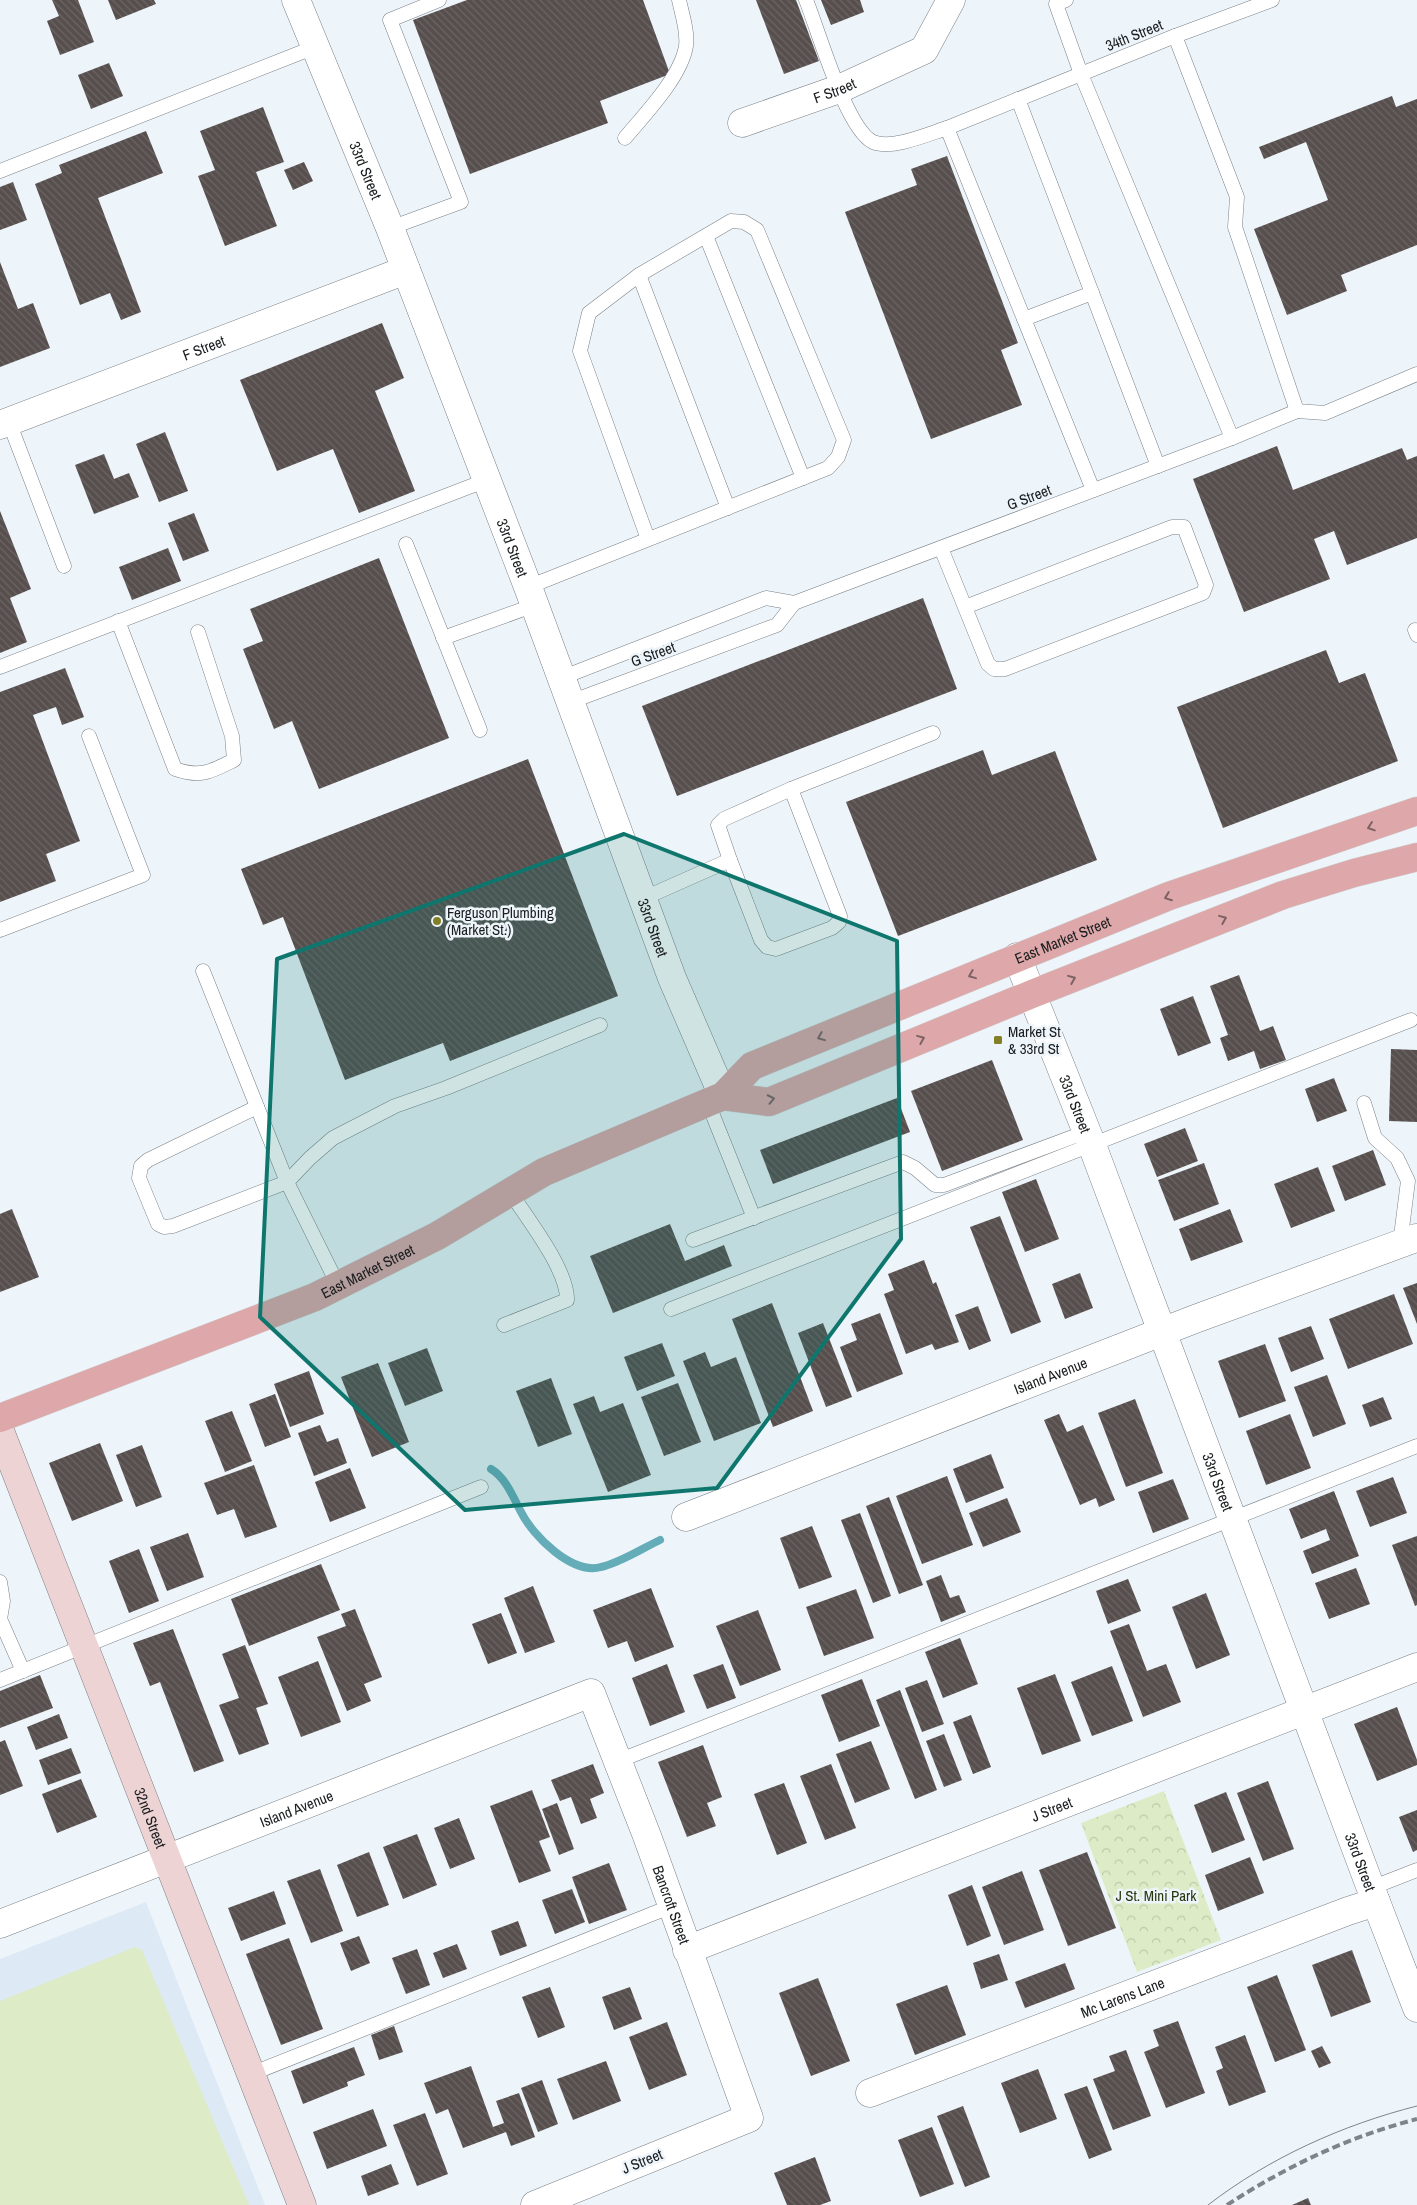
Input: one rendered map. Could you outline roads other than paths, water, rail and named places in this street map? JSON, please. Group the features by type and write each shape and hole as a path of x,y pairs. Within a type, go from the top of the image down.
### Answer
{"main road":[{"name":"East Market Street","path":"0,1418 315,1297 437,1236 544,1172 715,1100 752,1066 1169,896 1417,811"},
{"path":"715,1100 769,1102 1032,994 1283,895 1354,873 1417,857"},
{"name":"32nd Street","path":"0,1431 302,2205"}],"street":[{"name":"33rd Street","path":"296,0 390,228 487,480 672,978 715,1100"},
{"name":"F Street","path":"742,123 839,89 924,50 951,0"},
{"name":"F Street","path":"4,423 406,270"},
{"name":"33rd Street","path":"1017,957 1089,1138 1417,2008"},
{"name":"Island Avenue","path":"686,1517 1204,1316 1408,1241"},
{"name":"J Street","path":"687,1950 1417,1667"},
{"name":"Island Avenue","path":"0,1924 591,1693"},
{"name":"Bancroft Street","path":"591,1693 647,1836 749,2118"},
{"name":"Mc Larens Lane","path":"870,2093 1348,1911 1373,1895"},
{"name":"J Street","path":"536,2205 749,2118"}],"lane":[{"path":"390,228 461,202 390,20 440,0"},
{"path":"625,138 647,112 679,65 686,45 679,0"},
{"name":"34th Street","path":"806,0 839,89 860,131 873,142 888,144 902,142 947,128 1175,36 1237,197 1235,228 1297,411"},
{"path":"1066,0 1056,4 1081,74 1232,438"},
{"path":"1175,36 1272,0"},
{"path":"0,171 315,47"},
{"path":"1018,99 1158,466"},
{"path":"947,128 1093,490"},
{"path":"443,638 648,540 828,468 838,456 844,440 756,230 744,222 731,221 639,275 589,313 580,351 648,540"},
{"path":"706,236 803,478"},
{"path":"639,275 728,508"},
{"path":"1024,319 1092,293"},
{"path":"1297,411 1325,413 1417,374"},
{"name":"G Street","path":"566,690 766,598 794,603 1232,438 1297,411"},
{"path":"4,423 64,566"},
{"path":"0,667 487,480"},
{"path":"941,548 988,664 994,670 1005,669 1203,593 1206,585 1184,527 1172,527 965,607"},
{"path":"406,544 480,730"},
{"name":"G Street","path":"566,690 777,625 794,603"},
{"path":"118,622 175,769 192,775 214,770 234,760 232,736 198,632"},
{"path":"791,789 840,916 839,922 832,928 776,949 767,947 761,940 718,825 724,819 791,789 933,733"},
{"path":"0,930 144,875 88,736"},
{"path":"642,898 730,860"},
{"path":"203,971 287,1182 338,1285"},
{"path":"671,1309 1089,1138 1410,1020"},
{"path":"257,1107 148,1160 141,1166 140,1178 158,1224 164,1227 174,1226 287,1182 333,1138 395,1106 446,1088 600,1025"},
{"path":"715,1100 754,1218"},
{"path":"1364,1103 1374,1138 1397,1158 1408,1181 1408,1241"},
{"path":"693,1240 903,1162 914,1168 935,1185 944,1185 1089,1138"},
{"path":"504,1324 567,1300 567,1289 556,1264 510,1192"},
{"path":"618,1761 1417,1446"},
{"path":"0,1680 482,1487"},
{"path":"0,1582 3,1601 0,1619 23,1671"},
{"path":"1373,1895 1417,1870"},
{"path":"251,2074 672,1906"}],"waterway":[{"path":"491,1469 501,1477 534,1532 555,1552 578,1565 590,1568 608,1565 624,1559 660,1540"}],"tram line":[{"path":"1208,2205 1256,2172 1307,2145 1361,2123 1417,2106"}],"railway":[{"path":"1227,2205 1295,2165 1319,2154 1391,2126 1417,2119"}],"place":[{"name":"Ferguson Plumbing (Market St.)","path":"437,921"},
{"name":"Market St & 33rd St","path":"998,1040"}],"park label":[{"name":"J St. Mini Park","path":"1156,1895"}]}
